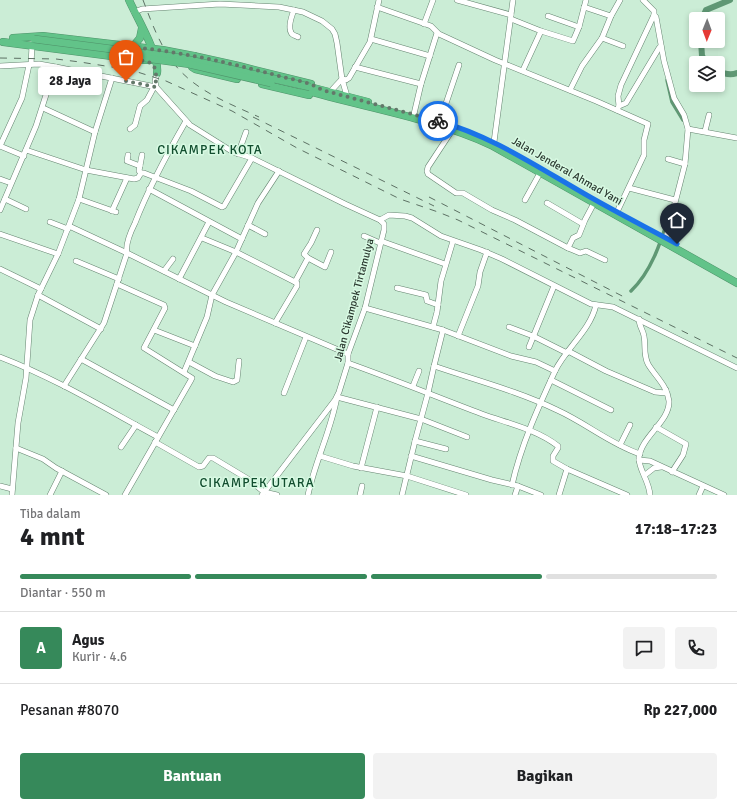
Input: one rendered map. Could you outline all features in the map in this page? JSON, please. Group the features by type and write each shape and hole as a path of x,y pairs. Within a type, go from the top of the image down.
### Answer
{"highway":[{"path":"129,0 152,49 156,60 157,73"},
{"path":"134,59 130,54 132,47 140,38 142,28"},
{"path":"12,38 43,36 152,49 194,56 258,70 314,85 328,93"},
{"name":"Jalan Jenderal Ahmad Yani","path":"1,40 12,38 33,43 181,58 307,89 347,96 462,128 617,212 737,282"},
{"path":"1,40 33,43 134,59 156,60"},
{"path":"1,40 42,44 189,64 307,89"},
{"path":"194,56 190,61 190,65 196,69 314,96 328,93"},
{"path":"142,60 152,63 157,73"},
{"name":"Jalan Jenderal Ahmad Yani","path":"307,89 328,93 454,130 493,144 540,173 594,203 737,278"}],"street":[{"path":"328,93 342,79 346,80 349,78 371,40 379,0"},
{"path":"424,24 434,0"},
{"path":"457,0 476,2 541,31 573,41 579,27 586,0"},
{"path":"493,144 513,0"},
{"path":"570,90 582,66 602,38 611,16 620,0"},
{"path":"618,108 617,101 620,85 653,16 654,11 643,0"},
{"path":"136,15 142,9 220,4 279,7 303,12 316,18 332,29 338,43 342,79 347,96"},
{"path":"377,7 433,28 437,33 504,64 523,70 618,108 648,125 644,140 644,155 617,212"},
{"path":"584,7 611,16"},
{"path":"294,10 291,18 290,32 298,37"},
{"path":"548,16 579,27"},
{"path":"653,16 657,18 660,46 674,98 684,115 688,129 684,164 662,238"},
{"path":"523,70 541,31"},
{"path":"414,114 421,84 437,33"},
{"path":"602,38 623,46"},
{"path":"371,40 430,56"},
{"path":"24,156 0,146 13,122 22,98 33,43"},
{"path":"618,108 626,103 660,46"},
{"path":"0,66 39,64 155,87 190,125 238,154 252,158 380,220 389,215 405,216 420,222 432,231 453,241 487,252 584,301 596,305 613,307 737,368"},
{"path":"440,121 458,65"},
{"path":"0,210 43,108 56,67"},
{"path":"355,68 421,84"},
{"path":"130,129 135,125 140,106 149,97 155,87 157,73"},
{"path":"0,486 12,492 18,423 27,367 30,320 38,295 58,254 79,199 94,132 112,78"},
{"path":"43,108 94,132"},
{"path":"705,131 709,115"},
{"path":"64,386 106,319 127,252 126,247 131,232 149,189 186,121"},
{"path":"688,129 737,138"},
{"path":"454,130 428,167 428,174 456,193 463,193 492,210 515,220 568,248 580,253 586,250 605,260"},
{"path":"238,154 246,132"},
{"path":"26,150 86,170 136,179 142,173"},
{"path":"142,155 139,171 142,173 191,191 224,207 252,158"},
{"path":"128,156 127,161 140,166"},
{"path":"668,159 684,164"},
{"path":"184,372 207,317 212,295 236,252 258,203 279,171"},
{"path":"525,200 540,173"},
{"path":"79,199 114,211 127,178"},
{"path":"0,179 12,184"},
{"path":"629,188 674,200"},
{"path":"149,189 209,222 242,238"},
{"path":"4,199 26,209"},
{"path":"548,203 584,224"},
{"path":"568,248 573,238 579,235 594,203"},
{"name":"Jalan Cikampek Tirtamulya","path":"263,494 337,397 348,363 348,354 364,308 381,242 384,224 380,220"},
{"path":"50,222 127,252 226,302 348,354"},
{"path":"180,279 209,222"},
{"path":"248,225 265,234"},
{"path":"317,230 304,254 308,258 325,267 331,252"},
{"path":"0,234 58,254"},
{"path":"364,236 445,264"},
{"path":"202,238 236,252 295,282"},
{"path":"433,328 445,264 453,241"},
{"path":"458,336 478,286 480,272 487,252"},
{"path":"275,323 297,286 295,282 308,258"},
{"path":"164,271 173,259"},
{"path":"76,261 164,305 165,308 144,347 145,350 184,372 191,377 192,380 124,495"},
{"path":"0,269 41,289"},
{"path":"529,347 554,286"},
{"path":"397,288 426,295 427,301 438,305"},
{"path":"38,295 101,329"},
{"path":"515,495 517,464 529,430 559,363 587,325 594,313 596,305"},
{"path":"364,308 443,330 511,356 536,362 555,371"},
{"path":"639,319 639,326 644,337 646,359 669,401 668,408 643,446 640,454 640,467 649,486 650,495"},
{"path":"509,327 533,336 606,371 655,392 665,392"},
{"path":"154,330 195,346"},
{"path":"402,495 443,330"},
{"path":"284,393 306,336"},
{"path":"0,357 27,367 158,437"},
{"path":"81,359 174,410"},
{"path":"189,362 216,376 233,382 237,380 239,361"},
{"path":"348,363 413,386 490,417 529,430 558,446 552,460 567,469 627,495"},
{"path":"434,366 541,403 574,418 620,445 640,454"},
{"path":"413,386 419,371"},
{"path":"551,380 611,410"},
{"path":"308,495 314,472 334,416 337,397 421,419 467,437"},
{"path":"361,468 376,407"},
{"path":"121,447 136,425"},
{"path":"620,445 630,425"},
{"path":"656,427 686,444 683,455 672,472"},
{"path":"415,441 446,449"},
{"path":"155,442 200,467 203,466 209,458 213,458 248,479 263,494 277,495"},
{"path":"16,448 38,456 106,495"},
{"path":"320,456 361,468 407,476 453,493 466,495"},
{"path":"412,456 492,480 515,485 540,495"},
{"path":"639,460 648,461 663,467 724,495"},
{"path":"645,475 654,468 663,467"},
{"path":"558,495 567,469"},
{"path":"50,495 62,471"},
{"path":"360,495 362,486"},
{"path":"699,495 703,486"}],"waterway":[{"path":"705,12 706,10 730,0"},
{"path":"701,48 702,56"},
{"path":"725,74 737,73"},
{"path":"667,80 672,102 683,120"},
{"path":"631,291 639,283 651,264 671,210"}],"railway":[{"path":"143,0 163,47 180,71 212,95 259,117"},
{"path":"0,58 56,59 80,62 131,70 166,81 232,111 297,148 400,199 458,220 737,358"},
{"path":"253,117 434,206"},
{"path":"429,197 628,299"}],"way so far":[{"path":"126,81 156,87 155,81 157,73 152,63 134,59 130,55 130,52 132,47 163,50 271,73 314,85 322,90 438,121"}],"place":[{"name":"28 Jaya","path":"126,81"}],"district":[{"name":"CIKAMPEK KOTA","path":"210,150"},
{"name":"CIKAMPEK UTARA","path":"257,483"}],"route":[{"path":"438,121 462,128 494,142 588,196 677,244"}]}
